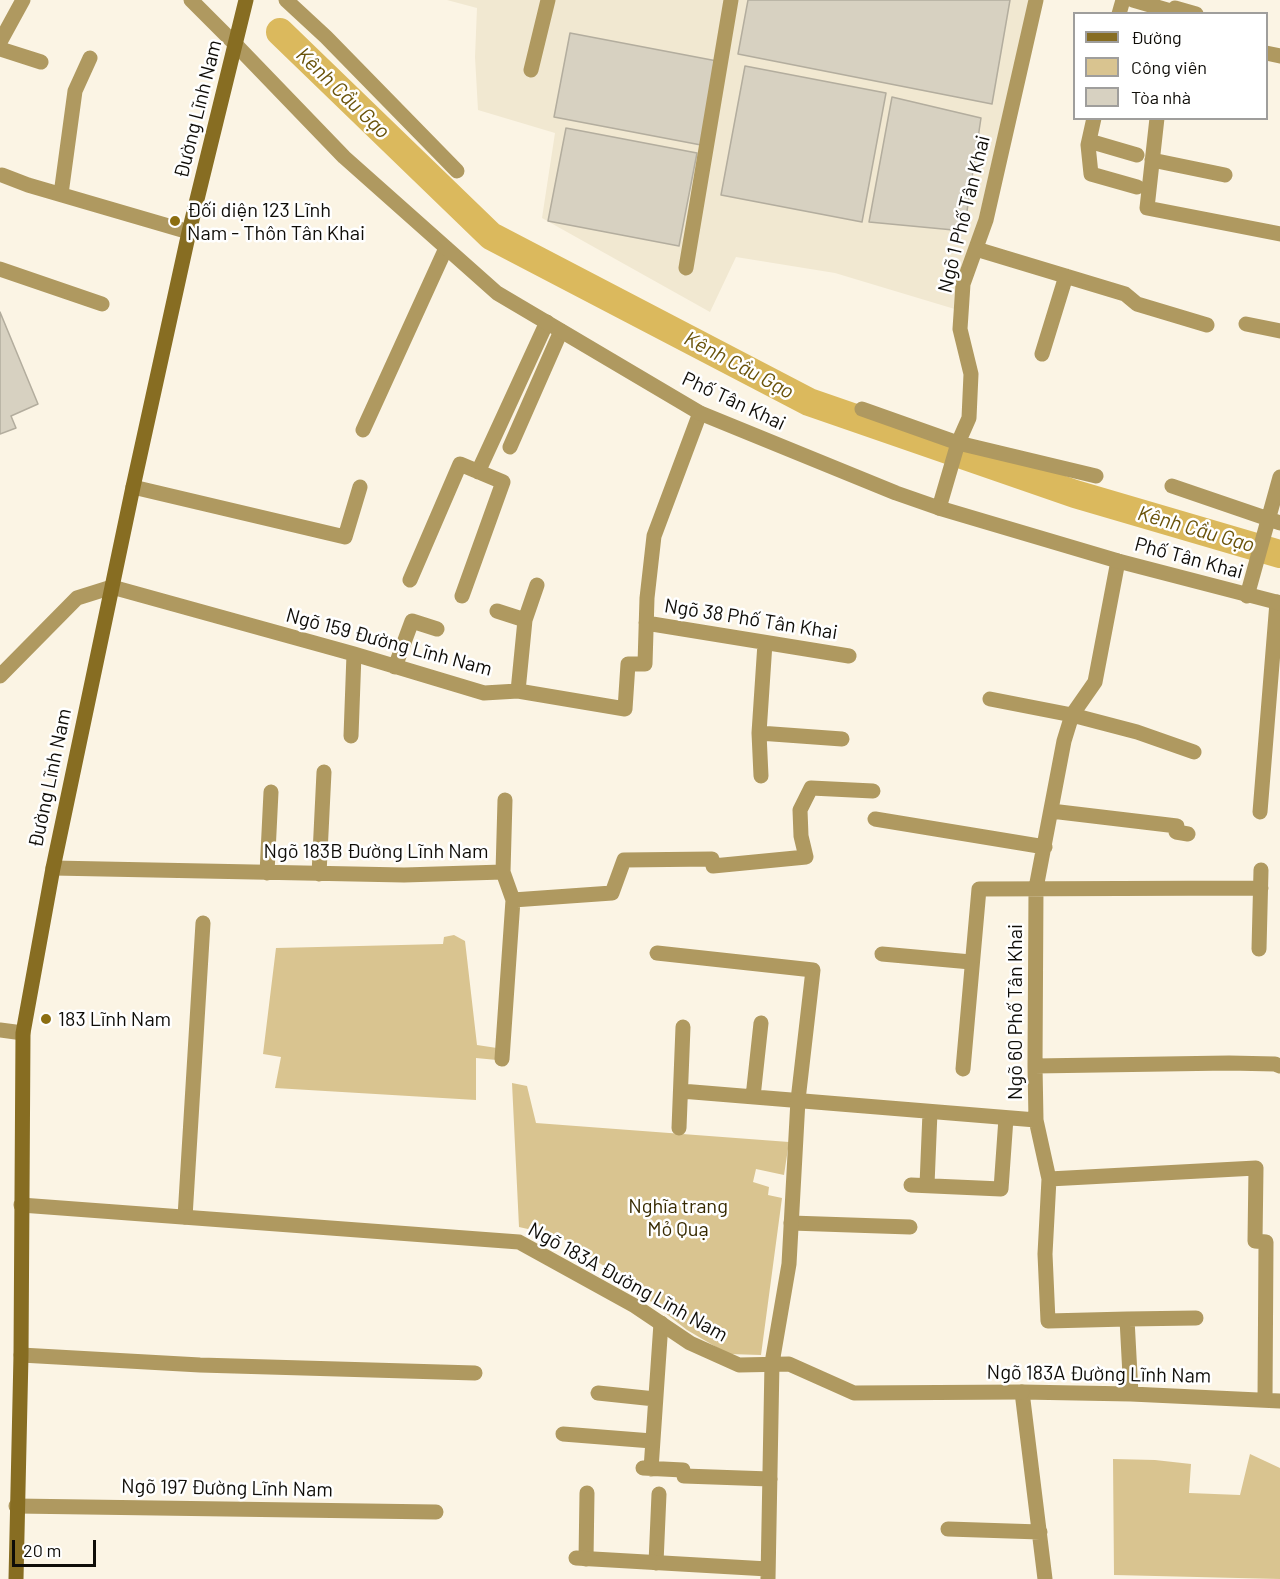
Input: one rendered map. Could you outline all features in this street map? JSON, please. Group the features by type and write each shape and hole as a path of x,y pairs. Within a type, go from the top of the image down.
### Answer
{"main road":[{"name":"Đường Lĩnh Nam","path":"16,1579 21,1355 23,1033 53,868 133,487 189,232 246,0"}],"street":[{"path":"0,42 23,0"},
{"name":"Phố Tân Khai","path":"191,0 344,157 497,293 700,413 896,493 939,508 1118,561 1247,596 1278,602"},
{"path":"286,0 326,37 457,171"},
{"path":"531,70 548,0"},
{"path":"686,268 731,0"},
{"name":"Ngõ 1 Phố Tân Khai","path":"939,508 958,445 969,418 971,374 960,329 963,284 986,220 1036,0"},
{"path":"1133,0 1170,12"},
{"path":"1173,12 1175,8 1189,12"},
{"path":"0,49 41,62"},
{"path":"61,194 75,91 90,58"},
{"path":"1094,120 1089,141 1091,174 1137,187"},
{"path":"1157,120 1146,208 1280,234"},
{"path":"1089,141 1137,155"},
{"path":"1152,160 1225,176"},
{"path":"2,175 28,185 189,232"},
{"path":"363,430 446,248"},
{"path":"976,249 1125,294 1137,304 1207,326"},
{"path":"0,269 102,304"},
{"path":"1042,354 1066,276"},
{"path":"478,472 547,322"},
{"path":"1246,324 1280,331"},
{"path":"510,447 561,331"},
{"path":"862,409 958,445 1096,476"},
{"name":"Ngõ 38 Phố Tân Khai","path":"645,656 654,536 700,413"},
{"path":"410,580 460,464 503,482 462,596"},
{"path":"1247,596 1270,526 1280,477"},
{"path":"1172,486 1270,526"},
{"path":"133,487 345,537 360,487"},
{"name":"Ngõ 60 Phố Tân Khai","path":"1118,561 1095,682 1072,715 1064,741 1036,888 1035,1066 1036,1120 1049,1179 1045,1254 1048,1321 1127,1319"},
{"path":"518,691 525,620 537,585"},
{"path":"0,676 77,598 112,587"},
{"name":"Ngõ 159 Đường Lĩnh Nam","path":"112,587 354,654 484,693 518,691 626,709 628,664 645,664 645,656"},
{"path":"1260,812 1278,602"},
{"path":"497,611 525,620"},
{"path":"395,667 412,621 437,629"},
{"name":"Ngõ 38 Phố Tân Khai","path":"646,623 849,656"},
{"path":"761,776 759,733 765,642"},
{"path":"351,736 354,654"},
{"path":"990,699 1072,715 1137,732 1194,752"},
{"path":"759,733 842,739"},
{"path":"319,873 324,772"},
{"path":"502,1059 513,900 612,893 624,860 712,859 713,866 806,857 801,836 800,810 811,788 873,791"},
{"path":"267,873 271,792"},
{"path":"502,872 505,800"},
{"path":"1051,811 1177,826 1176,832 1188,834"},
{"path":"875,819 1045,847"},
{"name":"Ngõ 183B Đường Lĩnh Nam","path":"53,868 404,875 502,872 513,900"},
{"path":"1259,949 1261,870"},
{"path":"963,1069 979,889 1261,888"},
{"path":"185,1217 203,922"},
{"path":"587,1492 581,1558 768,1574 772,1363 789,1264 798,1100 813,970 657,953"},
{"path":"882,954 971,962"},
{"path":"753,1096 761,1023"},
{"path":"679,1128 683,1027"},
{"path":"0,1030 23,1033"},
{"path":"1035,1066 1229,1063 1280,1066"},
{"path":"681,1091 1036,1120"},
{"path":"927,1185 930,1112"},
{"path":"911,1185 1002,1189 1006,1118"},
{"path":"1049,1179 1256,1168 1255,1241 1273,1242 1273,1400"},
{"name":"Ngõ 183A Đường Lĩnh Nam","path":"21,1205 519,1242 661,1323 690,1343 739,1365 789,1364 854,1393 1022,1392 1273,1400"},
{"path":"791,1223 910,1227"},
{"path":"1131,1394 1127,1319 1196,1318"},
{"path":"661,1323 652,1441 646,1468 683,1470 684,1476 770,1479"},
{"path":"21,1355 200,1365 475,1373"},
{"path":"1022,1392 1045,1579"},
{"path":"598,1393 655,1399"},
{"path":"563,1434 652,1441"},
{"path":"656,1563 659,1494"},
{"name":"Ngõ 197 Đường Lĩnh Nam","path":"16,1506 436,1512"},
{"path":"948,1529 1040,1532"}],"shaded area":[{"path":"447,0 1029,0 958,310 835,273 736,257 710,312 542,218 555,133 478,110 475,57 477,8"}],"green space":[{"path":"454,935 465,941 477,1045 497,1048 497,1060 476,1058 476,1100 275,1088 281,1057 263,1054 276,948 443,944 444,937"},
{"name":"Nghĩa trang Mỏ Quạ","path":"512,1083 527,1086 536,1123 789,1142 784,1175 756,1169 753,1182 769,1187 768,1195 782,1198 761,1355 728,1354 687,1330 613,1272 559,1236 519,1227"},
{"path":"1250,1454 1280,1468 1280,1579 1114,1575 1113,1459 1191,1464 1189,1493 1240,1495"}],"building":[{"path":"748,0 1010,0 992,104 738,54"},
{"path":"570,33 717,61 701,145 554,117"},
{"path":"745,66 886,93 862,222 721,195"},
{"path":"892,97 981,118 964,231 869,222"},
{"path":"566,128 697,153 679,246 548,221"},
{"path":"0,312 38,404 11,416 16,428 0,434"}],"waterway":[{"name":"Kênh Cầu Gạo","path":"280,32 491,236 809,402 1075,494 1280,554"}],"place":[{"name":"Đối diện 123 Lĩnh Nam - Thôn Tân Khai","path":"175,221"},
{"name":"183 Lĩnh Nam","path":"46,1019"}]}
